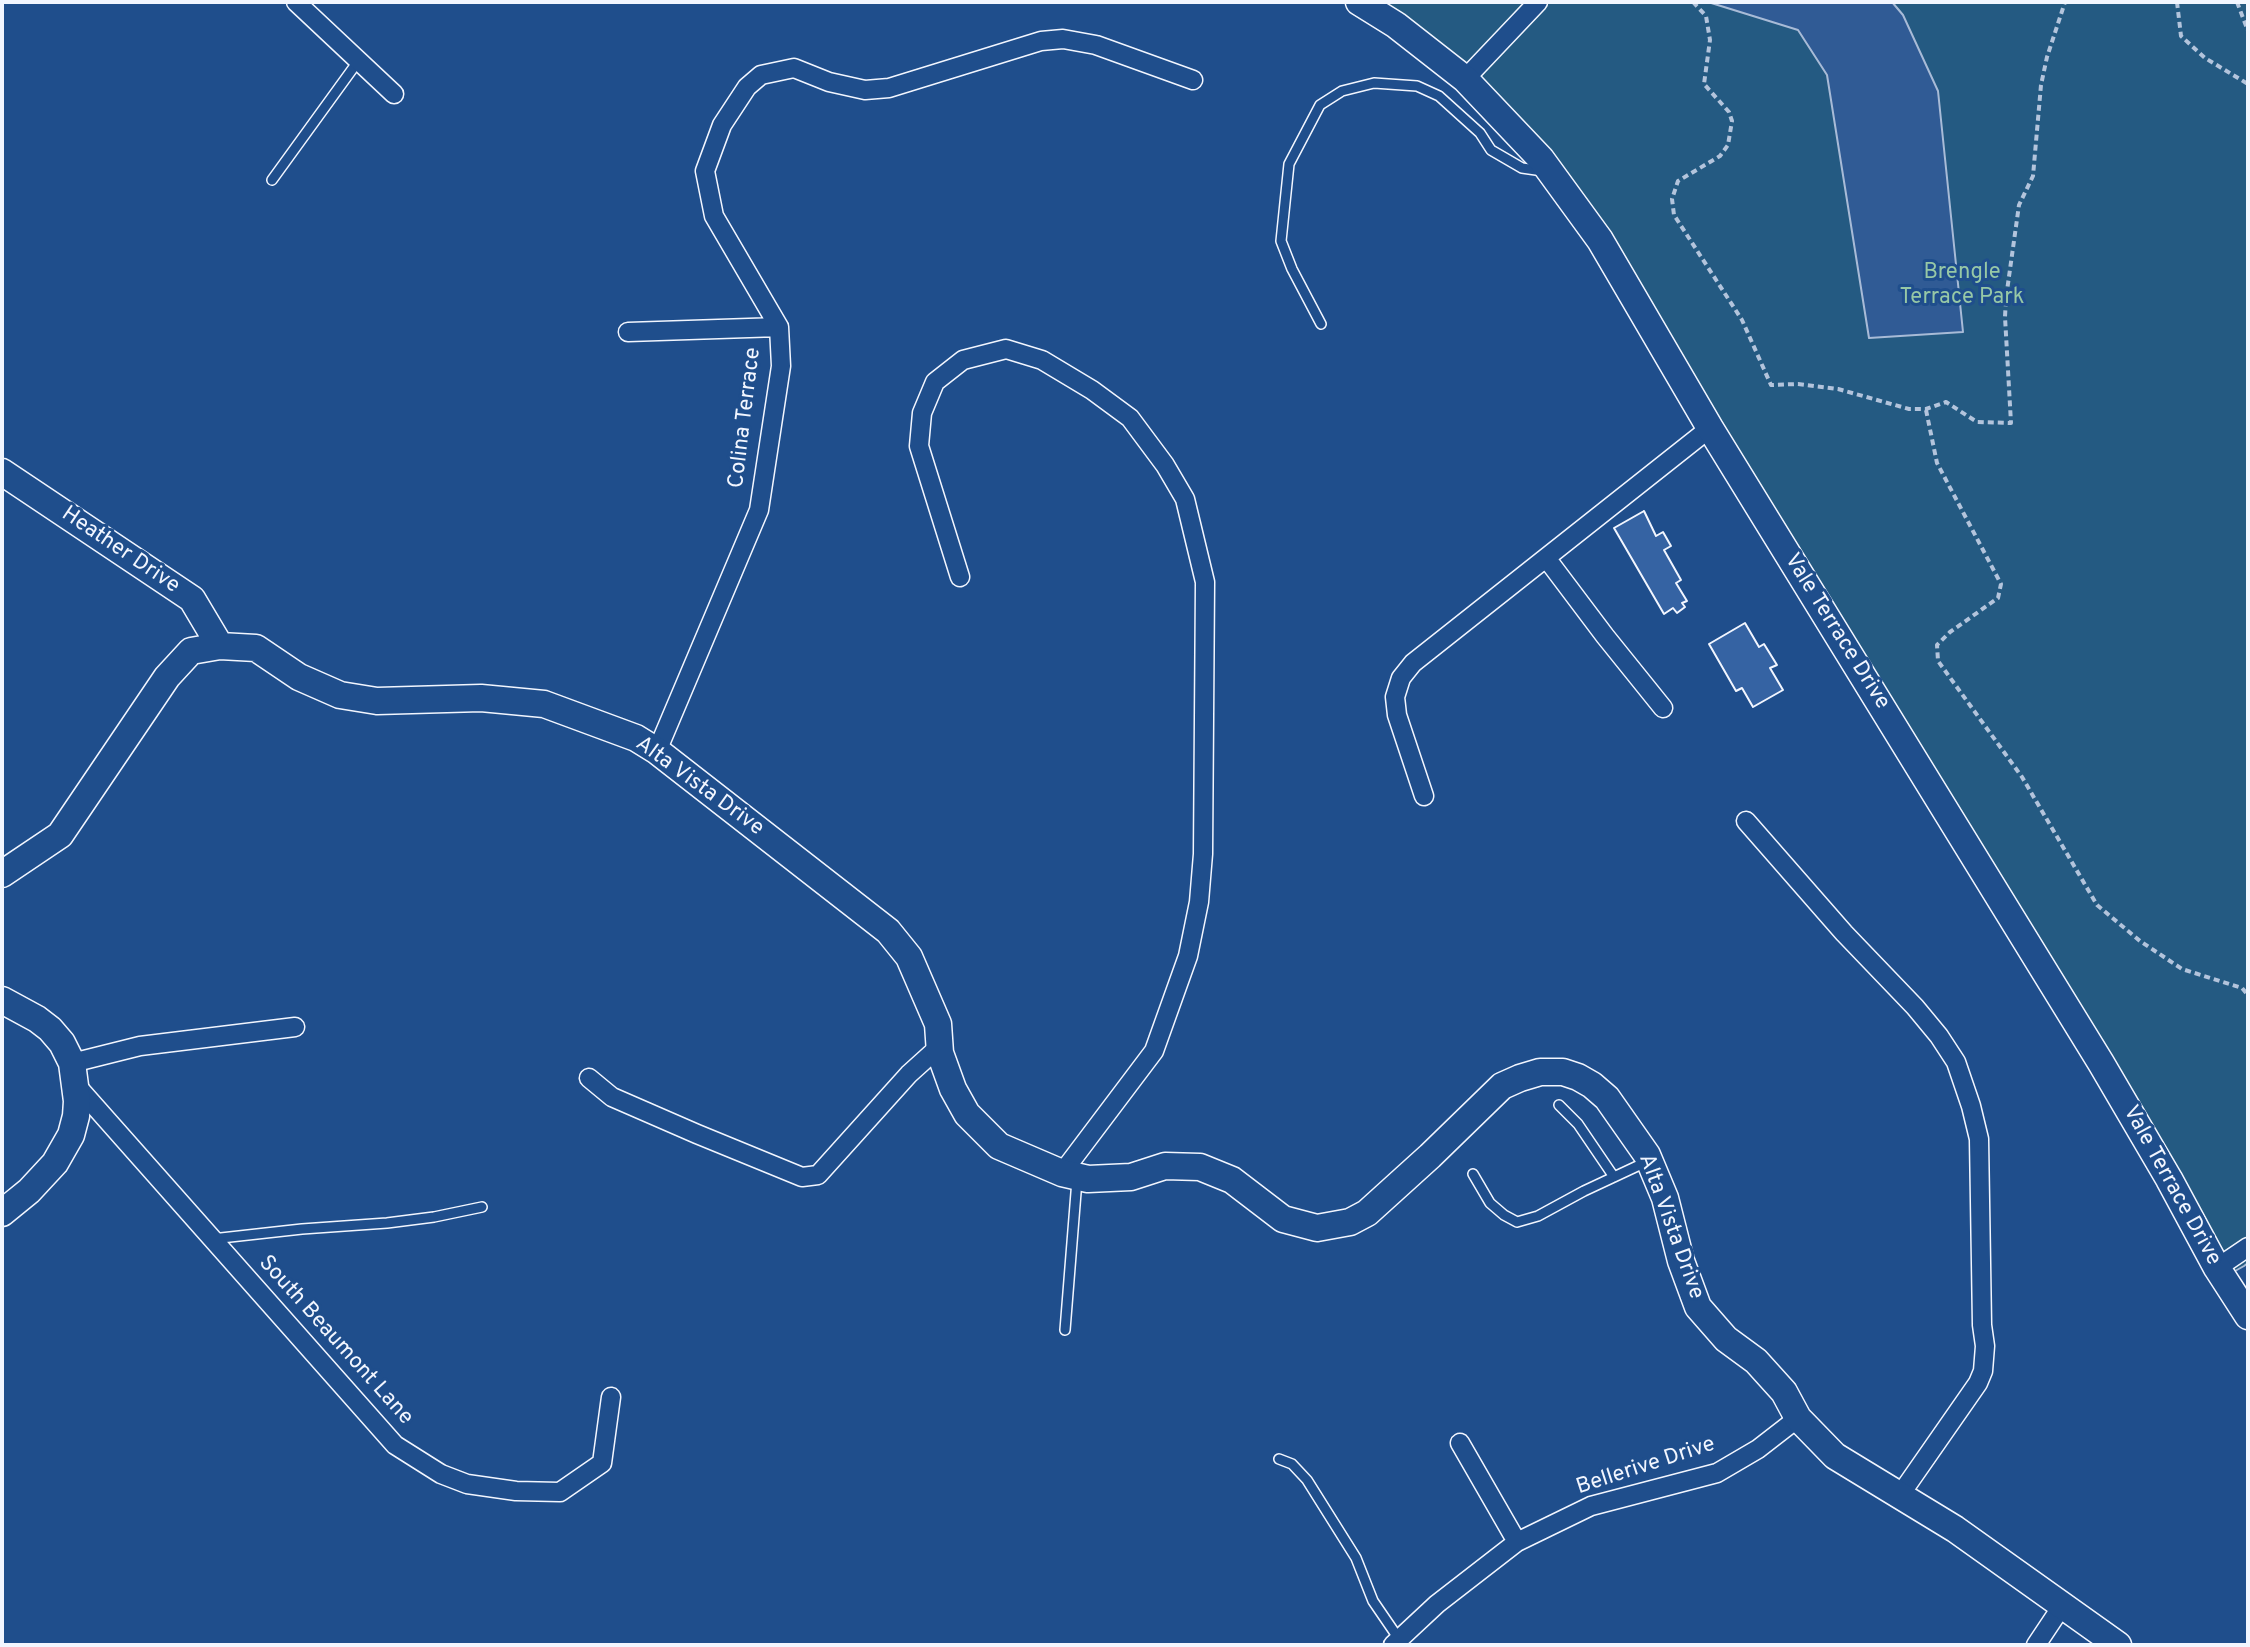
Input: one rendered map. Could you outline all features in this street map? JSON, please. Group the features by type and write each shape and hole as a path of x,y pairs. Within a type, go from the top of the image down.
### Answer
{"street":[{"path":"296,2 394,94"},
{"name":"Vale Terrace Drive","path":"1359,2 1396,25 1465,79 1541,159 1600,240 1710,428 2093,1050 2217,1268 2248,1316"},
{"path":"1465,79 1538,2"},
{"name":"Colina Terrace","path":"657,751 759,510 781,366 779,327 714,216 705,171 722,125 747,87 761,75 794,68 829,82 865,90 889,88 1041,41 1063,39 1096,45 1193,80"},
{"path":"628,332 779,327"},
{"path":"960,577 919,446 922,413 935,382 963,360 1006,349 1042,360 1092,390 1130,418 1165,465 1185,499 1205,582 1203,854 1199,902 1188,956 1154,1051 1070,1175"},
{"path":"1424,796 1397,715 1395,697 1401,678 1413,663 1710,428"},
{"name":"Heather Drive","path":"2,472 192,599 220,646"},
{"path":"1547,559 1663,708"},
{"name":"Alta Vista Drive","path":"2,874 60,835 167,677 191,651 220,646 256,648 299,677 340,695 377,701 481,698 544,704 636,738 657,751 888,931 909,957 938,1024 940,1053 953,1089 967,1114 999,1146 1070,1175 1088,1179 1131,1177 1165,1166 1200,1167 1232,1180 1283,1219 1317,1228 1350,1222 1367,1213 1502,1086 1540,1072 1563,1072 1578,1077 1607,1098 1649,1160 1665,1198 1681,1261 1698,1307 1726,1339 1756,1361 1784,1392 1798,1418 1835,1456 1955,1529 2118,1645"},
{"path":"1746,821 1939,1036 1956,1062 1979,1139 1985,1346 1983,1371 1978,1383 1900,1495"},
{"path":"2,1000 25,1011 50,1029 62,1043 74,1074 76,1116 71,1135 55,1163 29,1191 2,1213"},
{"path":"74,1074 140,1046 295,1027"},
{"path":"589,1078 612,1097 802,1177 818,1175 909,1074 940,1046"},
{"name":"South Beaumont Lane","path":"74,1074 212,1239 395,1445 441,1474 467,1484 504,1490 560,1492 602,1463 611,1397"},
{"path":"2217,1268 2248,1247"},
{"name":"Bellerive Drive","path":"1396,1642 1437,1604 1517,1542 1591,1506 1717,1473 1758,1449 1798,1418"},
{"path":"1460,1443 1517,1542"},
{"path":"2036,1645 2062,1606"}],"lane":[{"path":"272,180 359,60"},
{"path":"1321,324 1281,241 1289,164 1320,105 1342,91 1374,83 1417,86 1439,96 1480,133 1491,150 1522,168 1550,173"},
{"path":"1559,1105 1578,1124 1614,1177"},
{"path":"1473,1174 1490,1203 1517,1222 1538,1216 1649,1160"},
{"path":"1065,1330 1070,1175"},
{"path":"212,1239 387,1223 482,1207"},
{"path":"1279,1459 1292,1464 1307,1480 1356,1558 1373,1601 1396,1642"}],"path":[{"path":"1693,2 1706,16 1710,40 1704,84 1729,112 1732,121 1728,145 1720,156 1678,181 1672,199 1674,215 1742,320 1771,385 1798,384 1838,389 1909,409 1926,409 1946,402 1977,422 2011,423 2006,298 2019,205 2033,176 2041,85 2065,2"},
{"path":"2177,2 2181,36 2205,58 2248,84"},
{"path":"2237,2 2248,31"},
{"path":"1926,409 1937,463 2001,584 1998,598 1937,645 1938,661 2022,777 2097,905 2140,941 2182,969 2242,988 2248,995"}],"green space":[{"name":"Brengle Terrace Park","path":"1360,2 2248,2 2248,1263 2244,1266 2226,1276 1552,172"}],"shaded area":[{"path":"1708,2 1892,2 1903,15 1938,91 1963,332 1869,338 1827,75 1798,30"}],"building":[{"path":"1644,511 1656,536 1663,532 1671,546 1664,550 1681,580 1676,583 1687,601 1682,603 1685,607 1677,613 1673,608 1664,614 1614,528"},
{"path":"1745,623 1759,647 1764,644 1777,665 1770,668 1783,690 1753,707 1742,688 1736,691 1709,644"}]}
